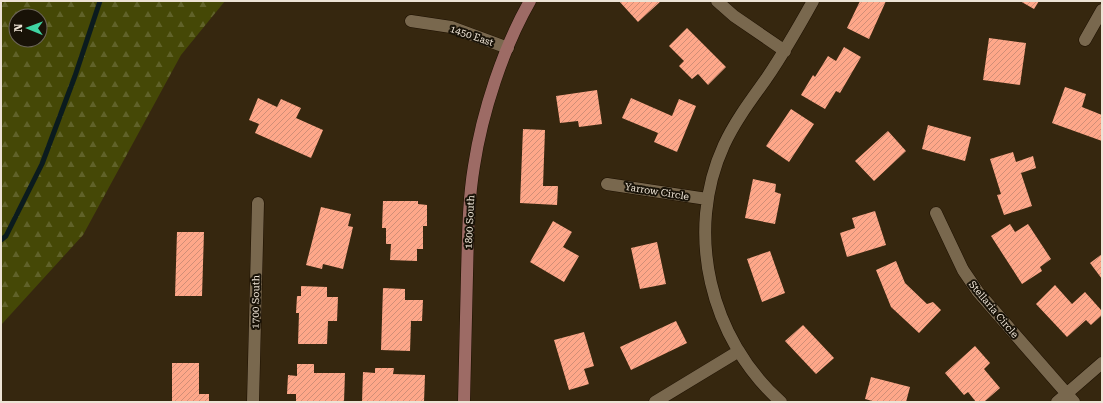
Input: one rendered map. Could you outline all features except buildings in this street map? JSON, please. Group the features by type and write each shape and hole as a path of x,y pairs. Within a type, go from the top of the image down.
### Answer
{"main road":[{"name":"1800 South","path":"464,402 468,236 474,168 479,137 490,98 508,48 530,1"}],"street":[{"path":"717,1 734,16 785,51"},
{"path":"781,402 760,381 749,367 726,328 716,304 709,279 705,226 707,199 723,146 735,122 785,51 812,1"},
{"path":"1085,40 1102,10"},
{"name":"1450 East","path":"411,22 451,27 508,48"},
{"name":"Yarrow Circle","path":"607,184 707,199"},
{"name":"1700 South","path":"253,402 258,203"},
{"name":"Stellaria Circle","path":"936,214 963,270 978,292 1070,398"},
{"path":"655,402 739,351"},
{"path":"1057,402 1070,398 1102,363"}],"green space":[{"path":"1,1 225,1 181,55 83,235 1,325"}],"waterway":[{"path":"1,240 6,236 42,164 75,76 100,1"}]}
